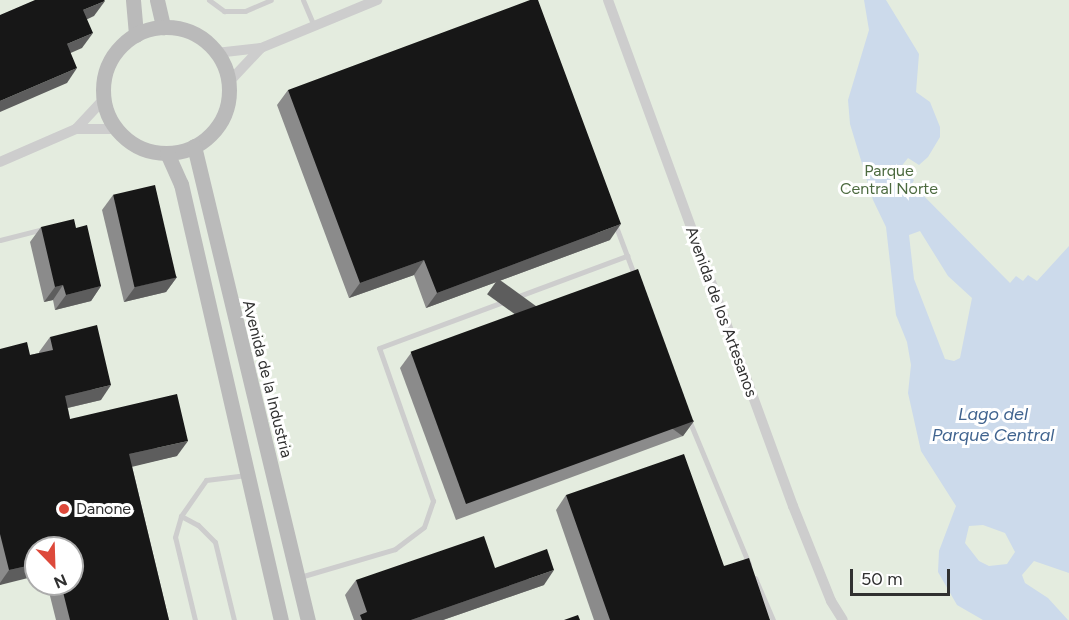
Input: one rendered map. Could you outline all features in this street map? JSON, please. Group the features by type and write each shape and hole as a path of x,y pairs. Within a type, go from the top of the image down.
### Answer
{"street":[{"path":"133,0 136,34"},
{"path":"157,0 164,27"},
{"path":"216,53 261,48 377,0"},
{"name":"Avenida de los Artesanos","path":"608,0 793,506 831,601 843,620"},
{"path":"164,27 184,30 202,39 216,53 228,83 228,102 221,120 194,146 167,153 130,142 116,129 103,100 103,81 109,62 121,46 136,34 164,27"},
{"path":"228,83 261,48"},
{"path":"76,129 103,100"},
{"path":"0,162 76,129 116,129"},
{"name":"Avenida de la Industria","path":"194,146 308,620"},
{"path":"167,153 181,184 245,475 281,620"}],"lane":[{"path":"209,0 224,11 245,11 271,0"},
{"path":"303,0 314,26"},
{"path":"611,212 640,288"},
{"path":"0,240 49,227"},
{"path":"297,578 395,549 424,527 433,501 379,348 627,256"},
{"path":"685,408 773,620"},
{"path":"195,620 175,537 181,516 206,480 245,475"},
{"path":"181,516 198,525 215,542 234,620"}],"green space":[{"name":"Parque Central Norte","path":"0,0 1069,0 1069,620 0,620"}],"water":[{"name":"Lago del Parque Central","path":"864,0 886,0 919,54 916,92 930,102 940,127 940,137 928,157 919,165 908,158 900,168 914,180 912,184 1010,283 1016,276 1023,281 1028,275 1037,281 1069,246 1069,573 1034,561 1022,575 1025,583 1048,598 1068,620 983,620 957,605 938,572 939,551 956,506 921,451 908,393 911,365 907,342 896,315 886,227 873,200 850,124 848,100 869,30","holes":["920,231 948,276 972,298 960,358 954,361 945,359 914,279 909,235","983,525 1005,533 1015,552 1007,564 989,566 979,561 965,543 969,526"]}],"building":[{"path":"35,0 105,1 83,10 93,33 67,44 77,68 0,101 0,15"},
{"path":"530,0 538,0 621,224 437,293 424,260 360,283 288,90"},
{"path":"155,185 176,278 134,287 113,195"},
{"path":"74,219 76,228 87,225 101,286 66,295 63,285 55,287 41,227"},
{"path":"638,269 693,421 466,504 411,352"},
{"name":"Danone","path":"97,325 111,385 65,396 70,419 177,394 188,441 129,454 169,620 70,620 64,596 84,596 84,536 24,536 24,567 9,570 0,534 0,349 27,342 30,355 53,350 50,337"},
{"path":"684,454 724,566 749,558 770,620 610,620 566,495"},
{"path":"484,536 495,568 547,549 554,570 411,620 362,620 360,615 367,612 356,580"},
{"path":"578,615 580,620 564,620"}],"place":[{"name":"Danone","path":"64,509"}]}
